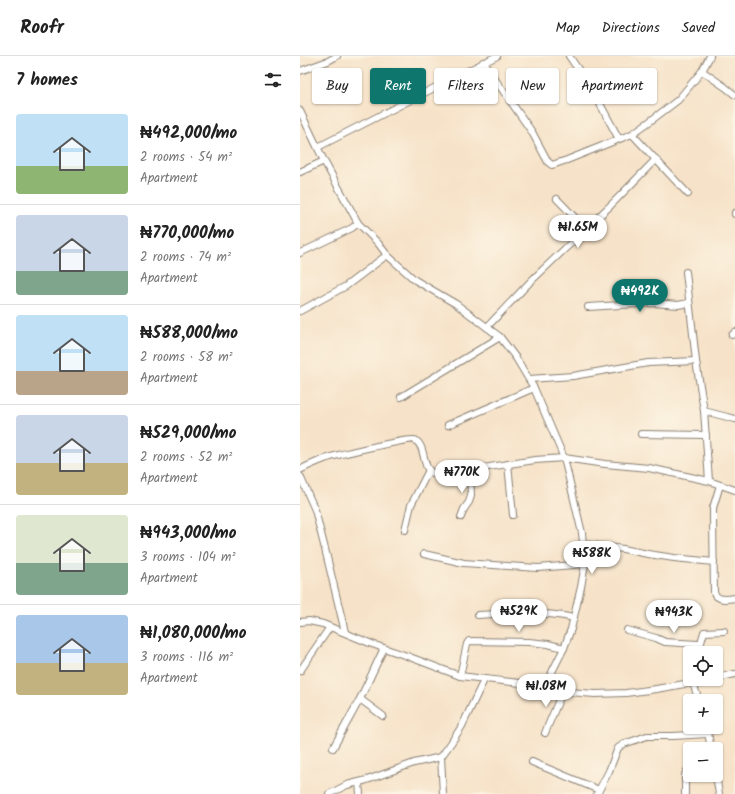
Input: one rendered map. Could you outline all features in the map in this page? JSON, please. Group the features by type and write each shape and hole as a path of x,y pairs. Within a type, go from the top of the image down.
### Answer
{"street":[{"path":"300,71 338,56"},
{"path":"318,147 497,56"},
{"path":"569,56 594,90 619,139"},
{"path":"483,62 532,132 548,162 550,164 554,164 632,134 678,100 702,71 710,56"},
{"path":"702,71 735,95"},
{"path":"300,111 324,161 358,223 378,243 387,255 415,280 456,304 500,337 516,358 534,388 564,458 582,533 585,564 572,629 545,686"},
{"path":"632,134 688,194"},
{"path":"487,327 530,282 656,159"},
{"path":"300,172 324,161"},
{"path":"557,199 586,229"},
{"path":"300,253 352,228 358,223"},
{"path":"300,311 346,286 387,255"},
{"path":"686,272 696,361 704,411 709,481"},
{"path":"588,307 654,303 678,306 689,303"},
{"path":"401,398 500,337"},
{"path":"528,379 573,376 648,363 696,361"},
{"path":"448,425 534,388"},
{"path":"704,411 735,420"},
{"path":"641,434 706,435"},
{"path":"300,470 324,459 412,439 419,444 428,470 431,473 437,474 535,460 564,458 604,464 649,468 709,481 735,490"},
{"path":"508,464 513,515"},
{"path":"405,530 411,505 428,470"},
{"path":"461,517 471,496 470,470"},
{"path":"300,476 315,510 345,632"},
{"path":"720,485 713,508 714,589 716,597 723,599 735,598"},
{"path":"583,544 661,556 714,562"},
{"path":"424,554 464,563 538,568 585,564"},
{"path":"478,615 557,615 574,618"},
{"path":"300,622 315,622 322,624 460,676 484,680 545,686 570,692 594,694 626,693 683,684"},
{"path":"300,671 330,627"},
{"path":"627,630 656,638 664,642 693,643 700,646 704,632 724,631"},
{"path":"460,676 469,641 529,642 548,644 564,648"},
{"path":"332,748 360,698 384,648"},
{"path":"723,677 735,674"},
{"path":"328,794 347,785 414,763 441,757 452,744 484,680"},
{"path":"545,733 563,690"},
{"path":"360,698 383,716"},
{"path":"532,762 598,792 609,771 618,748 624,744 647,736 708,734 710,742"},
{"path":"441,757 443,794"},
{"path":"359,782 360,794"},
{"path":"685,782 685,794"},
{"path":"717,782 718,794"}]}
